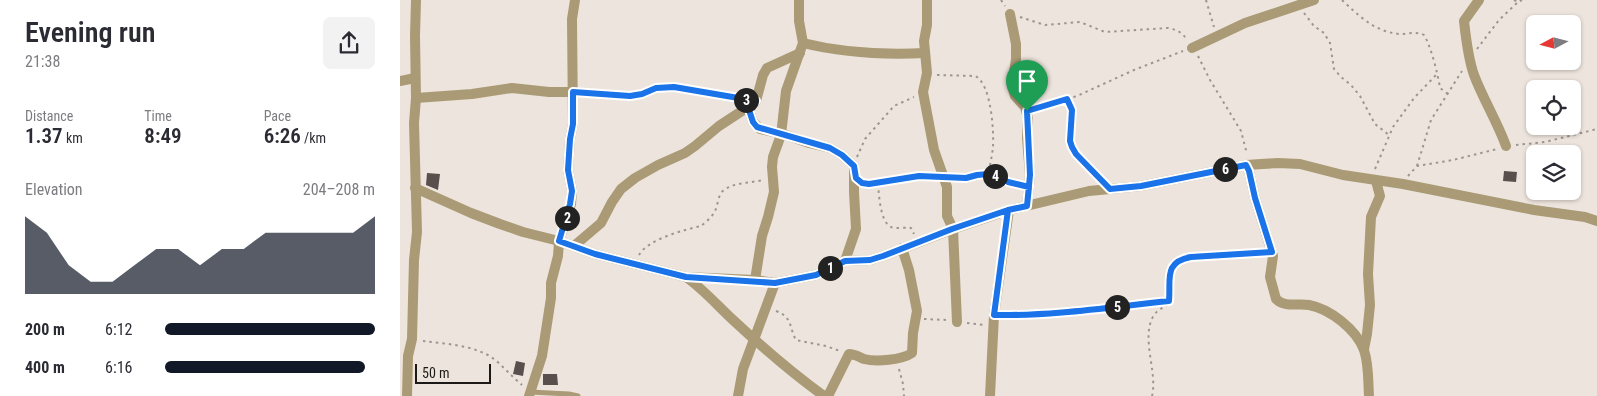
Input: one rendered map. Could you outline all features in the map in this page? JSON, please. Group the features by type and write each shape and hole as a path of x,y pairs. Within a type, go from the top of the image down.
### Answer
{"street":[{"path":"407,396 404,357 412,339 414,260 417,232 414,123 416,98 416,0"},
{"path":"529,394 542,356 551,283 558,256 559,241 572,191 568,170 573,124 572,19 575,0"},
{"path":"755,280 762,236 773,199 773,157 781,134 786,91 802,48 799,0"},
{"path":"927,0 927,25 924,41 927,73 923,92 934,150 945,178 948,192 947,216 952,229 957,322"},
{"path":"1192,48 1244,23 1299,2 1314,0"},
{"path":"1479,0 1464,21 1470,59 1480,89 1506,146"},
{"path":"1010,14 1016,44 1012,86 1015,96 1027,111 1029,130 1027,138 1029,187 1027,206"},
{"path":"845,261 856,229 855,169 842,155 830,148 757,127 753,122 752,104 765,71 802,48 875,54 924,53"},
{"path":"400,81 415,78"},
{"path":"416,98 472,94 512,88 550,92 573,92"},
{"path":"574,246 601,223 621,189 635,178 658,165 685,153 719,126 752,104"},
{"path":"415,188 493,221 595,254 686,277 755,280 775,283 816,275 845,261 870,260 883,256 952,229 1008,210 1073,194 1141,186 1248,165 1300,164 1343,175 1403,184 1476,200 1585,217 1597,221"},
{"path":"1248,165 1255,198 1274,260 1270,277 1278,301 1286,304 1310,305 1332,314 1352,331 1364,349 1369,378 1369,396"},
{"path":"1364,349 1368,334 1370,305 1368,274 1371,217 1380,196 1374,180"},
{"path":"990,396 994,315 1008,210"},
{"path":"686,277 702,289 754,339 826,396 849,354 871,360 900,358 912,353 917,311 909,270 902,248"},
{"path":"738,396 743,369 775,283"}],"lane":[{"path":"529,394 569,394 578,396"}],"path":[{"path":"1001,0 1010,14 1045,25 1080,22 1105,32 1168,28 1184,34 1219,97 1241,131 1248,165"},
{"path":"1206,0 1217,36"},
{"path":"1342,0 1369,25 1376,28 1398,34 1416,33 1424,35 1431,52 1440,88 1448,94"},
{"path":"1514,0 1518,2"},
{"path":"1418,166 1431,120 1454,82 1500,20 1522,0"},
{"path":"1299,2 1306,16 1314,26 1324,33 1330,44 1334,69 1341,78 1351,84 1360,96 1375,124 1389,135"},
{"path":"1027,111 1096,88 1134,70 1192,48"},
{"path":"927,73 941,76 975,76 980,78 985,85 992,126 992,147 988,174"},
{"path":"1374,180 1389,135 1414,98 1437,74"},
{"path":"573,92 630,96 642,94 656,88 674,87 752,104"},
{"path":"923,92 894,106 865,139 859,150 855,169 856,178 862,183 878,184 919,176 930,175 945,178 988,174 1008,182 1029,187"},
{"path":"1067,99 1072,110 1070,141 1072,147 1076,154 1110,189"},
{"path":"1403,184 1410,172 1418,166 1453,160 1506,146 1545,142 1597,129"},
{"path":"634,263 642,250 647,246 665,236 706,223 716,210 721,192 725,189 773,178"},
{"path":"878,184 882,212 886,224 890,227 911,228 917,243"},
{"path":"1152,396 1154,383 1150,356 1150,323 1159,310 1167,306 1169,301 1168,278 1173,267 1180,259 1191,257 1272,252"},
{"path":"994,315 1028,315 1169,301"},
{"path":"766,310 780,313 790,322 796,340 826,346 849,354"},
{"path":"412,339 468,348 483,353 494,359 529,394"},
{"path":"900,358 898,364 904,396"}],"building":[{"path":"1504,171 1517,172 1516,182 1503,181"},
{"path":"427,173 440,174 438,190 426,185"},
{"path":"516,361 525,363 523,376 513,374"},
{"path":"543,374 557,374 558,385 543,385"}],"route":[{"path":"1027,111 1030,175 1029,187 1027,206 1008,210 952,229 870,260 845,261 816,275 775,283 755,280 686,277 595,254 559,241 568,214 572,191 568,170 573,124 573,92 636,96 656,88 674,87 756,101 748,107 753,122 757,127 830,148 842,155 854,166 856,178 862,183 878,184 902,178 930,175 945,178 966,178 988,174 1008,182 1029,187 1027,206 1008,210 994,315 1028,315 1169,301 1168,278 1173,267 1180,259 1272,252 1246,165 1141,186 1110,189 1076,154 1072,147 1070,141 1072,110 1067,99 1027,111"}]}
